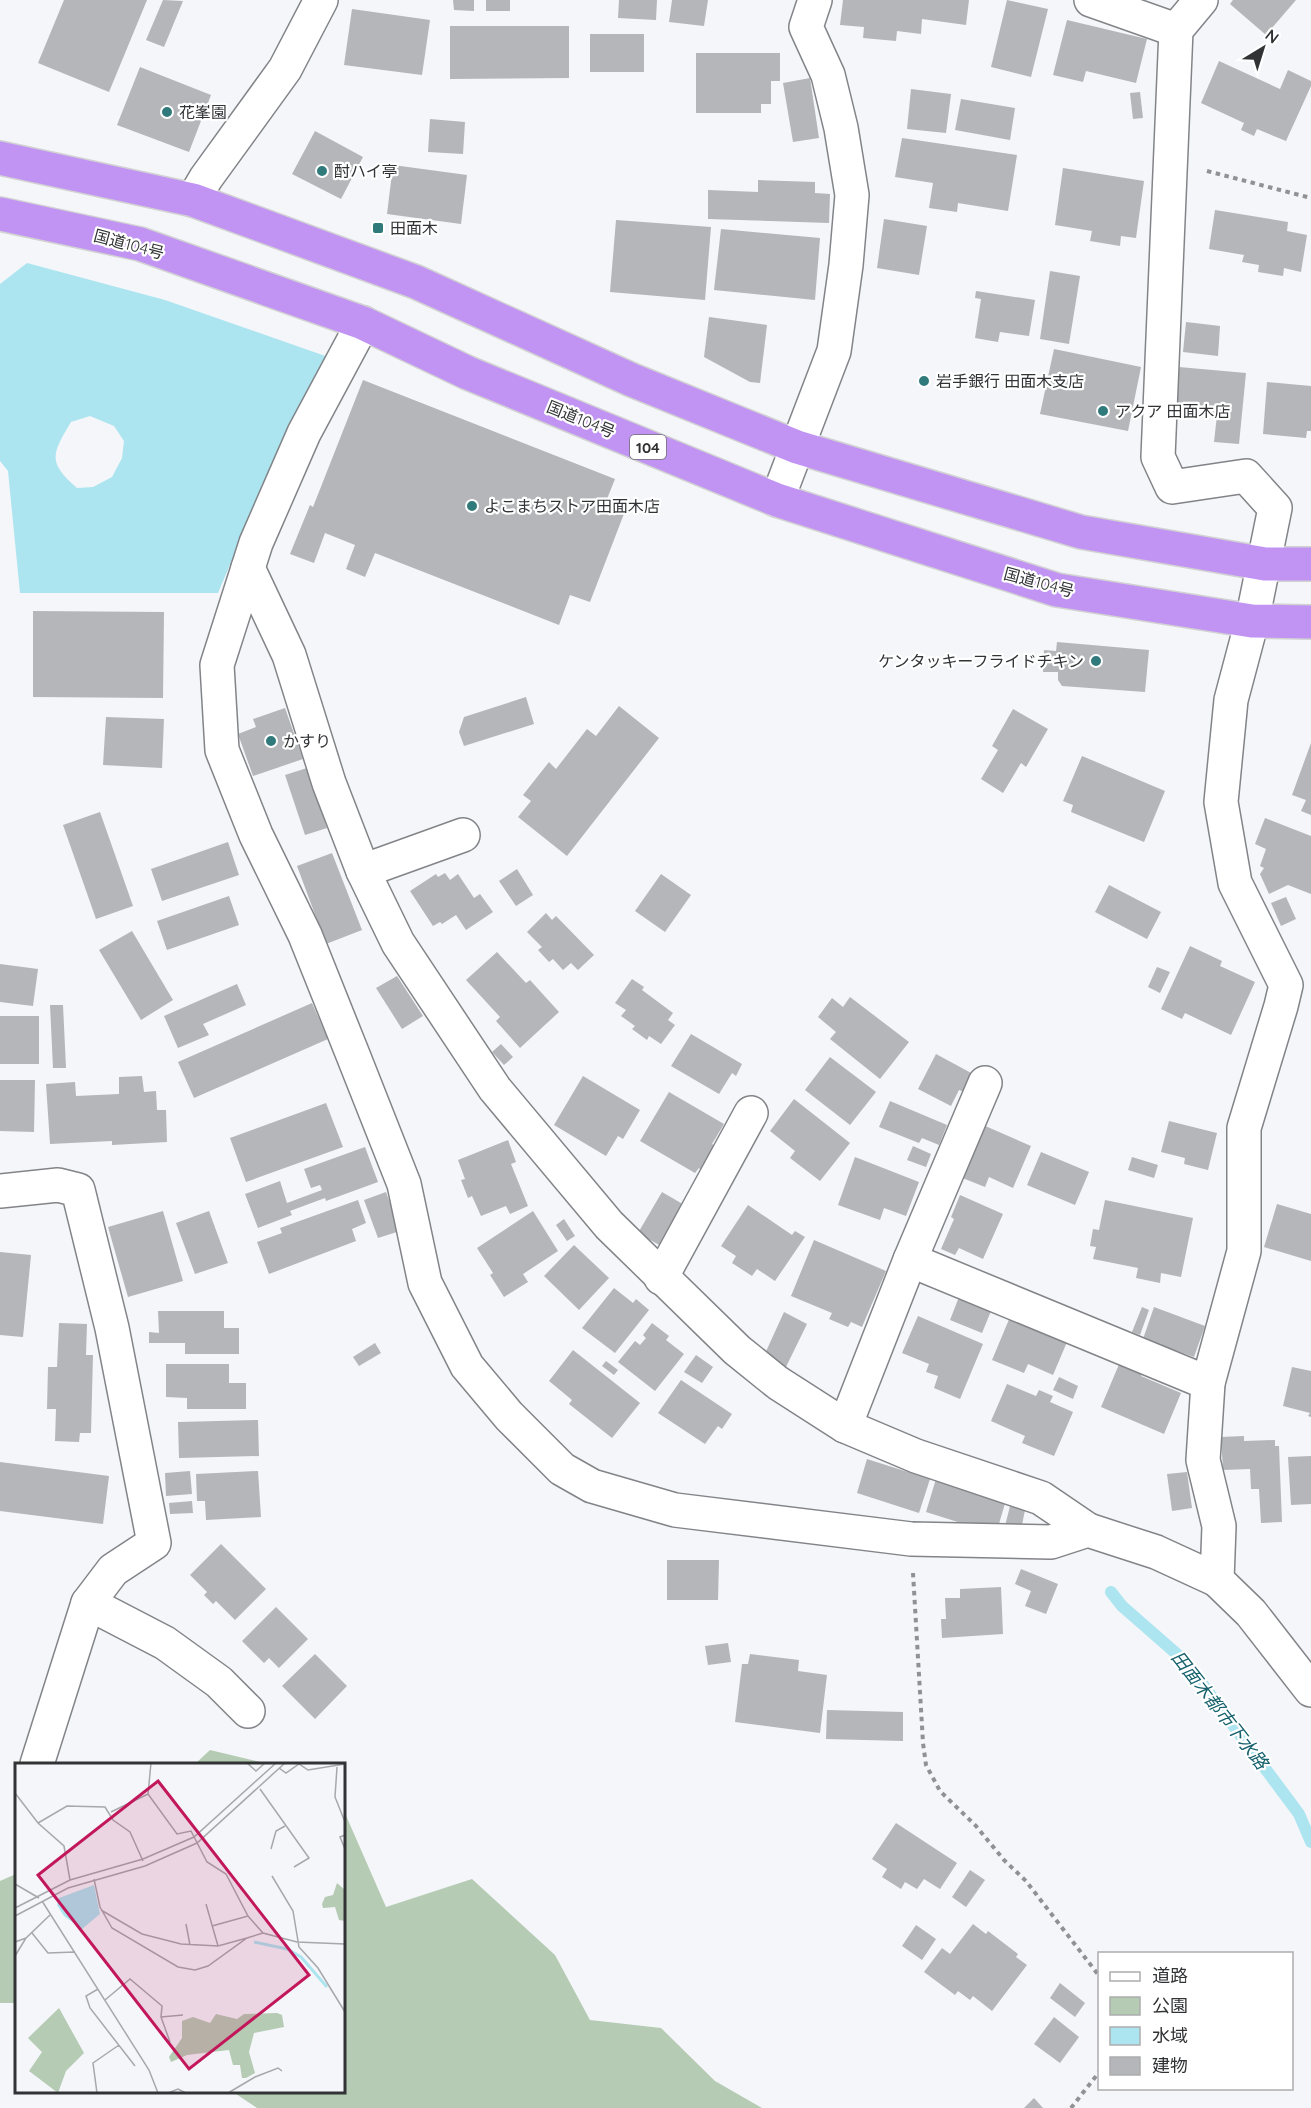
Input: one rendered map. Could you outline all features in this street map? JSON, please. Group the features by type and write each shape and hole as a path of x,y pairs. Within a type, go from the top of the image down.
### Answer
{"highway":[{"path":"0,158 193,200 416,282 632,380 797,447 1081,532 1264,564 1311,564"},
{"name":"国道104号","path":"0,214 140,244 363,323 468,373 777,500 1057,590 1252,621 1311,622"}],"street":[{"path":"193,200 206,178 285,69 321,0"},
{"path":"777,500 834,351 846,265 852,195 841,128 828,75 806,27 815,0"},
{"path":"1091,0 1176,30"},
{"path":"1201,0 1176,30 1158,457 1172,487 1246,476 1275,508 1252,621 1231,700 1221,802 1235,883 1286,985 1244,1128 1244,1251 1208,1383 1203,1460 1219,1526 1217,1580"},
{"path":"363,323 304,433 256,543 218,665 222,750 256,835 305,935 345,1033 404,1184 425,1283 467,1366 509,1416 562,1469 592,1486 675,1510 911,1539 1051,1542 1088,1530"},
{"path":"248,568 289,655 329,783 363,871 398,944 495,1089 609,1225 736,1350 778,1383 845,1426 916,1456 1041,1498 1088,1530 1156,1552 1217,1580 1251,1613 1311,1690"},
{"path":"363,871 463,836"},
{"path":"845,1426 910,1260 985,1083"},
{"path":"661,1278 751,1113"},
{"path":"0,1191 58,1185 78,1190 112,1328 154,1543 114,1570 88,1603 37,1763"},
{"path":"910,1260 1208,1383"},
{"path":"88,1603 165,1643 219,1682 248,1711"}],"path":[{"path":"1170,172 1207,171 1311,198"},
{"path":"911,1539 926,1765 940,1791 976,1826 1004,1860 1026,1881 1098,1974"},
{"path":"1071,2108 1098,2074"}],"green space":[{"path":"210,1750 265,1763 196,1763"},
{"path":"345,1813 386,1907 472,1879 555,1955 590,2020 661,2028 715,2081 762,2108 257,2108 234,2093 345,2093"},
{"path":"15,1874 15,2003 0,2003 0,1881"}],"water":[{"path":"27,263 165,300 331,358 265,482 218,593 20,593 8,471 0,461 0,284","holes":["90,416 114,426 124,441 122,458 112,477 93,487 77,488 61,471 56,457 60,442 71,422"]}],"building":[{"path":"64,0 147,0 109,92 38,63"},
{"path":"163,0 183,1 164,47 146,40"},
{"path":"453,0 474,0 474,11 454,10"},
{"path":"486,0 510,0 510,11 486,11"},
{"path":"619,0 657,0 656,20 618,18"},
{"path":"672,0 708,0 704,26 669,22"},
{"path":"843,0 969,0 966,25 922,19 921,34 897,31 896,41 863,38 864,27 840,25"},
{"path":"1007,0 1048,9 1031,77 991,67"},
{"path":"1233,0 1296,0 1266,35 1230,4"},
{"path":"352,9 430,20 422,75 344,65"},
{"path":"1067,20 1147,39 1136,83 1086,71 1083,82 1053,75"},
{"path":"450,26 569,26 569,78 450,79"},
{"path":"590,34 644,34 644,72 590,72"},
{"path":"696,53 780,53 780,81 771,81 771,104 761,104 761,113 696,113"},
{"path":"1219,61 1280,89 1288,70 1311,81 1311,86 1286,141 1257,129 1254,136 1241,130 1244,123 1201,103"},
{"path":"140,67 211,95 189,152 117,125"},
{"path":"810,78 819,138 793,142 783,83"},
{"path":"911,89 951,94 946,133 907,129"},
{"path":"1140,92 1143,118 1133,119 1130,93"},
{"path":"961,99 1015,108 1010,140 955,130"},
{"path":"430,119 465,122 463,154 428,152"},
{"path":"315,131 363,157 341,199 292,174"},
{"path":"902,138 1017,155 1008,211 958,203 957,212 929,208 933,183 895,177"},
{"path":"393,165 467,175 461,224 387,214"},
{"path":"1063,168 1144,181 1136,238 1121,236 1120,246 1090,241 1092,231 1055,225"},
{"path":"758,180 815,182 815,193 830,194 829,223 708,219 708,190 758,192"},
{"path":"1215,210 1288,222 1287,231 1307,235 1301,272 1284,268 1283,276 1258,272 1259,265 1242,262 1244,255 1209,249"},
{"path":"884,219 927,226 919,275 877,268"},
{"path":"616,220 711,227 705,300 610,292"},
{"path":"721,229 820,238 815,300 714,290"},
{"path":"1050,271 1080,276 1069,344 1040,339"},
{"path":"976,291 1035,300 1029,336 1000,332 998,342 975,338 981,299 975,298"},
{"path":"709,317 767,325 760,383 750,382 704,357"},
{"path":"1186,322 1220,326 1218,356 1183,352"},
{"path":"1054,349 1141,367 1128,431 1040,414"},
{"path":"1179,367 1246,373 1239,444 1214,442 1217,415 1205,414 1206,408 1175,405"},
{"path":"363,380 615,479 607,499 627,506 590,602 570,595 559,625 375,553 365,577 346,569 355,545 325,533 314,563 290,554 310,505 313,507"},
{"path":"1267,382 1311,386 1311,431 1307,431 1306,438 1263,434"},
{"path":"33,611 164,612 163,698 33,697"},
{"name":"ケンタッキーフライドチキン","path":"1057,642 1149,650 1145,692 1062,686 1058,680 1058,672 1043,672 1044,650 1056,651"},
{"path":"526,697 534,724 464,746 459,732 464,717"},
{"path":"619,706 659,738 567,856 518,817 531,801 523,795 549,762 556,769 587,729 596,736"},
{"path":"285,708 303,759 253,776 238,734 256,727 253,719"},
{"path":"1013,709 1048,729 1026,767 1021,763 1003,793 981,779 998,750 992,746"},
{"path":"106,717 164,719 162,768 103,765"},
{"path":"1311,743 1311,815 1301,811 1306,800 1292,795"},
{"path":"1082,756 1165,791 1144,842 1071,812 1073,805 1063,801"},
{"path":"307,768 327,828 305,835 285,775"},
{"path":"100,812 133,906 96,919 63,825"},
{"path":"1265,818 1311,836 1311,894 1288,885 1269,894 1260,874 1264,868 1260,866 1266,849 1255,844"},
{"path":"228,842 239,875 162,901 151,869"},
{"path":"332,853 362,930 326,944 297,866"},
{"path":"517,869 533,895 516,906 499,881"},
{"path":"445,873 450,880 458,874 474,898 480,894 493,912 466,930 456,915 442,924 440,922 433,926 410,891 436,874 438,877"},
{"path":"661,874 691,895 665,932 635,911"},
{"path":"1109,885 1161,912 1147,939 1095,912"},
{"path":"229,896 239,925 167,950 157,921"},
{"path":"1286,897 1296,919 1281,926 1271,903"},
{"path":"546,913 552,920 556,916 594,955 578,970 571,963 563,970 553,959 549,962 538,950 542,947 527,932"},
{"path":"132,931 173,1000 141,1020 99,950"},
{"path":"1190,946 1222,961 1220,966 1255,982 1231,1035 1185,1013 1182,1019 1161,1009"},
{"path":"497,952 526,983 530,980 559,1012 520,1048 496,1021 500,1017 466,980"},
{"path":"0,964 38,969 33,1006 0,1002"},
{"path":"1157,967 1170,972 1160,993 1148,987"},
{"path":"397,976 423,1016 402,1029 376,988"},
{"path":"632,979 644,987 642,990 673,1013 668,1020 675,1025 661,1044 649,1036 647,1040 632,1029 635,1026 621,1016 626,1010 615,1003"},
{"path":"237,984 246,1005 203,1024 209,1035 178,1048 164,1016"},
{"path":"850,997 909,1042 880,1079 830,1039 836,1032 818,1017 832,998 843,1007"},
{"path":"312,1003 328,1039 194,1098 178,1062"},
{"path":"50,1005 63,1005 66,1068 53,1068"},
{"path":"0,1016 39,1016 39,1064 0,1064"},
{"path":"691,1034 742,1064 736,1076 732,1073 719,1094 671,1066"},
{"path":"501,1044 513,1057 504,1065 492,1052"},
{"path":"936,1054 973,1074 964,1092 959,1090 951,1106 918,1089"},
{"path":"830,1057 876,1092 850,1125 805,1090"},
{"path":"142,1076 144,1092 156,1091 157,1110 166,1110 167,1142 112,1145 112,1141 50,1144 46,1084 75,1082 76,1096 119,1094 119,1077"},
{"path":"583,1076 640,1110 623,1139 618,1136 606,1156 554,1125"},
{"path":"0,1080 35,1080 34,1132 0,1131"},
{"path":"669,1092 724,1124 712,1144 717,1147 702,1171 699,1168 695,1173 640,1141"},
{"path":"794,1099 850,1143 820,1181 790,1158 795,1151 770,1131"},
{"path":"890,1101 947,1125 939,1145 922,1138 919,1143 879,1127"},
{"path":"326,1103 343,1147 246,1182 230,1138"},
{"path":"1169,1121 1217,1133 1208,1170 1184,1164 1185,1158 1161,1152"},
{"path":"983,1125 1031,1146 1013,1188 989,1177 985,1187 960,1177"},
{"path":"508,1140 516,1162 511,1164 528,1206 510,1214 506,1206 481,1216 472,1196 468,1198 461,1180 465,1179 458,1160"},
{"path":"913,1146 931,1154 926,1167 907,1160"},
{"path":"365,1147 378,1182 290,1211 292,1215 258,1228 245,1194 280,1181 287,1203 322,1190 320,1185 311,1188 304,1169"},
{"path":"1041,1152 1089,1172 1075,1205 1027,1185"},
{"path":"855,1157 919,1182 906,1216 884,1208 880,1220 838,1205"},
{"path":"1132,1157 1158,1165 1154,1178 1128,1170"},
{"path":"386,1192 400,1231 378,1238 364,1200"},
{"path":"662,1192 686,1206 661,1246 638,1233"},
{"path":"960,1195 1003,1214 983,1259 959,1248 955,1255 941,1249 954,1219 951,1217"},
{"path":"358,1200 366,1223 352,1229 356,1241 269,1274 257,1242 282,1233 280,1228"},
{"path":"1105,1200 1193,1218 1181,1277 1161,1273 1160,1283 1136,1278 1138,1268 1093,1259 1096,1247 1090,1246 1093,1229 1099,1230"},
{"path":"1277,1204 1311,1214 1311,1261 1264,1247"},
{"path":"748,1205 792,1235 795,1231 805,1237 775,1281 757,1269 752,1276 732,1263 736,1256 721,1246"},
{"path":"163,1211 183,1281 128,1297 108,1227"},
{"path":"209,1211 228,1263 195,1274 176,1223"},
{"path":"533,1211 558,1251 523,1274 528,1282 504,1297 490,1275 493,1273 477,1248"},
{"path":"564,1219 575,1236 567,1241 556,1225"},
{"path":"814,1240 886,1271 862,1327 851,1322 848,1327 829,1319 832,1313 791,1296"},
{"path":"574,1245 609,1278 579,1310 544,1276"},
{"path":"0,1252 31,1255 23,1337 0,1335"},
{"path":"614,1288 633,1303 636,1299 649,1310 615,1353 582,1328"},
{"path":"959,1297 991,1311 982,1333 950,1320"},
{"path":"1142,1307 1149,1310 1140,1335 1132,1332"},
{"path":"1154,1307 1205,1326 1194,1357 1143,1339"},
{"path":"158,1311 224,1311 224,1328 239,1328 239,1354 185,1354 185,1343 149,1343 149,1332 159,1333"},
{"path":"784,1312 807,1324 785,1369 763,1358"},
{"path":"918,1316 983,1344 960,1399 934,1388 938,1376 926,1372 929,1364 902,1353"},
{"path":"1010,1317 1067,1342 1053,1375 1028,1364 1024,1373 992,1360"},
{"path":"59,1323 87,1324 86,1355 93,1355 91,1433 80,1433 79,1442 55,1441 56,1409 47,1409 48,1367 57,1367"},
{"path":"652,1323 669,1336 666,1340 684,1354 655,1391 618,1362 635,1341 640,1345 646,1338 643,1335"},
{"path":"375,1343 381,1353 359,1366 353,1357"},
{"path":"573,1350 640,1403 612,1438 569,1404 572,1400 549,1381"},
{"path":"696,1355 713,1367 702,1383 684,1372"},
{"path":"606,1361 618,1370 614,1375 602,1366"},
{"path":"1120,1362 1143,1372 1141,1376 1181,1393 1164,1434 1101,1407"},
{"path":"166,1364 229,1364 229,1383 246,1383 246,1409 187,1409 187,1398 166,1397"},
{"path":"1292,1367 1311,1371 1311,1417 1308,1416 1310,1413 1283,1406"},
{"path":"1059,1377 1078,1386 1073,1399 1053,1390"},
{"path":"681,1380 732,1414 722,1429 718,1426 705,1444 658,1413"},
{"path":"1007,1384 1036,1396 1039,1390 1053,1396 1050,1402 1073,1412 1054,1456 1022,1443 1025,1436 991,1421"},
{"path":"258,1420 259,1456 179,1458 178,1422"},
{"path":"1244,1436 1244,1441 1275,1440 1275,1446 1279,1446 1282,1522 1261,1523 1259,1489 1251,1489 1250,1469 1223,1470 1221,1437"},
{"path":"1311,1456 1311,1504 1291,1505 1288,1457"},
{"path":"867,1459 930,1479 919,1513 857,1493"},
{"path":"0,1462 109,1476 103,1524 0,1511"},
{"path":"190,1471 192,1494 166,1496 165,1473"},
{"path":"258,1471 261,1517 206,1520 205,1501 197,1501 196,1474"},
{"path":"1187,1472 1192,1508 1172,1511 1167,1474"},
{"path":"936,1479 1006,1500 996,1534 926,1512"},
{"path":"192,1501 193,1513 170,1514 169,1503"},
{"path":"1010,1506 1025,1510 1021,1530 1005,1526"},
{"path":"221,1544 266,1589 235,1620 216,1601 213,1604 204,1595 207,1592 190,1575"},
{"path":"667,1560 719,1560 718,1600 667,1600"},
{"path":"1021,1569 1058,1584 1046,1614 1025,1606 1031,1591 1015,1584"},
{"path":"1001,1587 1003,1634 942,1638 941,1619 946,1619 945,1598 960,1598 960,1589"},
{"path":"276,1607 308,1639 279,1668 269,1658 264,1663 242,1641"},
{"path":"728,1643 731,1662 708,1665 705,1646"},
{"path":"315,1654 347,1686 315,1719 282,1686"},
{"path":"750,1654 799,1660 798,1671 827,1675 820,1733 735,1722 742,1664 748,1664"},
{"path":"827,1710 903,1712 903,1741 826,1739"},
{"path":"896,1823 957,1863 940,1889 924,1879 917,1889 905,1882 901,1889 882,1877 887,1869 872,1859"},
{"path":"970,1870 985,1880 966,1907 952,1897"},
{"path":"973,1924 986,1934 988,1931 1018,1954 1016,1957 1027,1965 992,2011 973,1996 970,2000 958,1991 955,1995 924,1972 942,1948 950,1954"},
{"path":"916,1925 936,1939 922,1960 902,1946"},
{"path":"1060,1983 1085,2003 1075,2017 1050,1998"},
{"path":"1054,2017 1079,2037 1060,2063 1034,2044"},
{"path":"1034,2098 1043,2108 1024,2108"}],"waterway":[{"name":"田面木都市下水路","path":"1111,1592 1122,1606 1186,1662 1299,1814 1311,1842"}],"place":[{"name":"花峯園","path":"167,112"},
{"name":"酎ハイ亭","path":"322,171"},
{"name":"田面木","path":"378,228"},
{"name":"岩手銀行 田面木支店","path":"924,381"},
{"name":"アクア 田面木店","path":"1103,411"},
{"name":"よこまちストア田面木店","path":"472,506"},
{"name":"ケンタッキーフライドチキン","path":"1096,661"},
{"name":"かすり","path":"271,741"}]}
